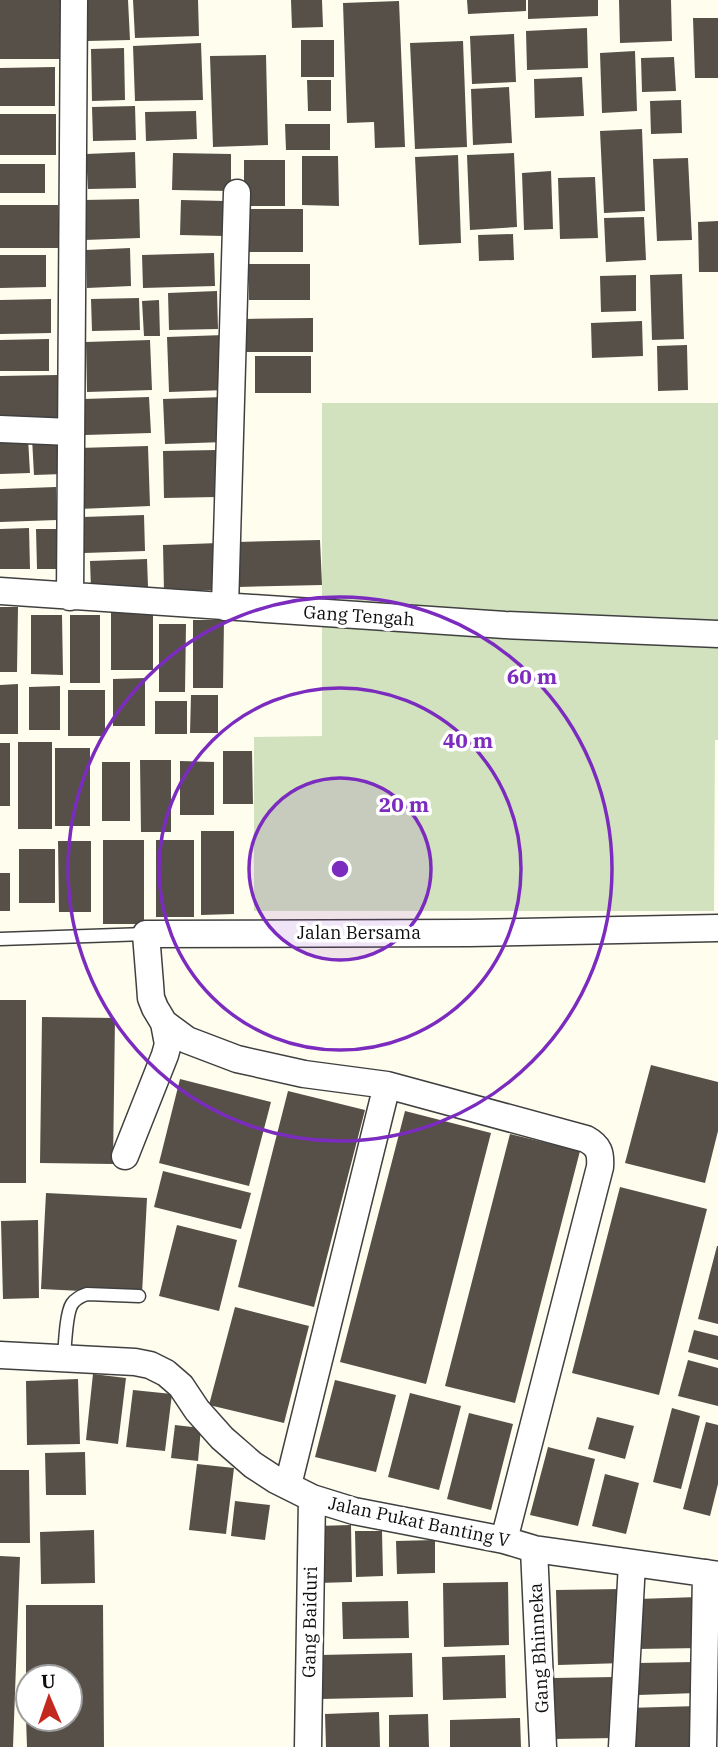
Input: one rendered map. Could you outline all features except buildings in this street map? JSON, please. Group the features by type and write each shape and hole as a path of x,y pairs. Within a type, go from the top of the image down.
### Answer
{"street":[{"path":"70,597 74,0"},
{"path":"225,607 237,192"},
{"path":"0,429 71,432"},
{"name":"Gang Tengah","path":"0,591 505,625 718,634"},
{"name":"Jalan Bersama","path":"146,934 469,933 718,928"},
{"path":"125,1156 168,1044 164,1023 151,998 146,934"},
{"path":"164,1023 187,1040 237,1059 304,1074 387,1085 586,1139 595,1144 600,1157 597,1181 503,1540"},
{"path":"288,1485 387,1085"},
{"name":"Jalan Pukat Banting V","path":"0,1355 135,1362 166,1373 181,1387 222,1438 253,1465 312,1498 354,1511 503,1540 534,1549 712,1574"},
{"name":"Gang Baiduri","path":"308,1747 312,1498"},
{"name":"Gang Bhinneka","path":"534,1549 544,1747"},
{"path":"622,1747 632,1563"},
{"path":"703,1747 712,1574"}],"lane":[{"name":"Jalan Bersama","path":"0,939 146,934"},
{"path":"64,1357 69,1312 75,1300 87,1294 139,1296"}],"green space":[{"path":"322,403 718,403 718,740 715,740 714,911 254,911 254,737 322,736"}]}
